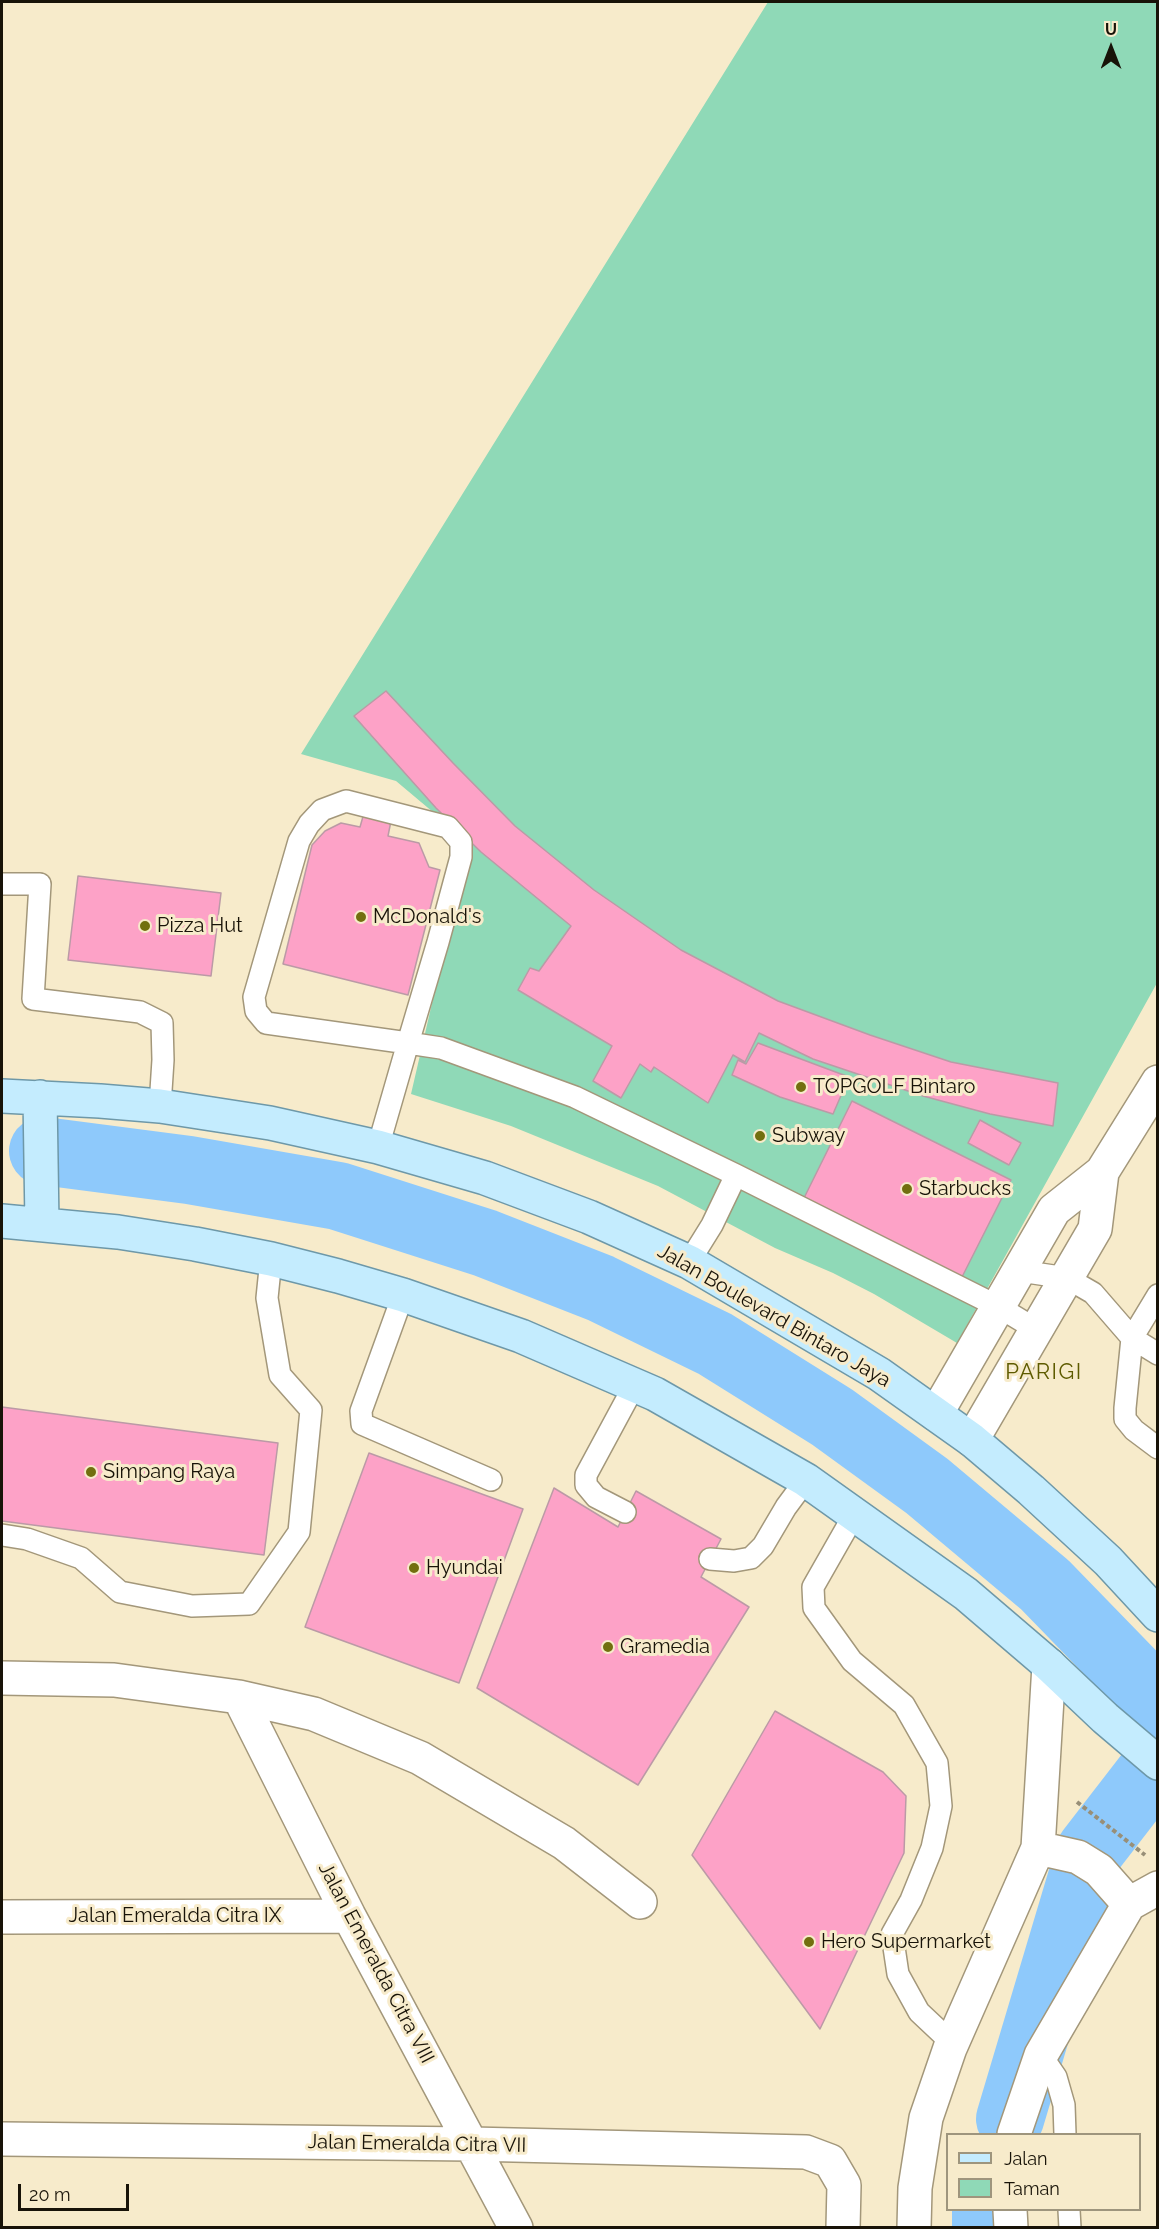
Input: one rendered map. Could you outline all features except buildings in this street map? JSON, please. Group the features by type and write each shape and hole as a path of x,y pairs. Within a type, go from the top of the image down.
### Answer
{"main road":[{"name":"Jalan Boulevard Bintaro Jaya","path":"2,1096 160,1106 270,1123 378,1147 485,1178 589,1217 689,1262 879,1374 972,1440 1031,1490 1108,1561 1158,1614"},
{"path":"40,1097 42,1224"},
{"path":"2,1221 151,1237 271,1259 403,1295 521,1336 655,1395 806,1480 966,1594 1158,1763"}],"street":[{"path":"936,1414 985,1300 1020,1271 1054,1210 1102,1172 1158,1082"},
{"path":"972,1440 1095,1229 1102,1172"},
{"path":"914,2228 915,2188 926,2118 952,2044 1046,1849 1049,1665"},
{"path":"2,1678 114,1680 239,1697 314,1714 420,1758 564,1843 640,1902"},
{"name":"Jalan Emeralda Citra VIII","path":"239,1697 349,1916 516,2228"},
{"path":"1046,1849 1078,1857 1092,1866 1122,1896"},
{"path":"1122,1896 1158,1888"},
{"path":"1014,2133 1041,2055 1122,1896"},
{"name":"Jalan Emeralda Citra IX","path":"2,1917 349,1916"},
{"name":"Jalan Emeralda Citra VII","path":"2,2139 472,2144 806,2152 830,2161 844,2185 843,2228"},
{"path":"1010,2211 1011,2228"}],"lane":[{"path":"378,1147 408,1043 461,857 461,842 448,827 346,801 322,810 309,824 299,841 254,998 255,1011 266,1023 408,1043 441,1048 575,1097 985,1300 1036,1330"},
{"path":"2,884 40,884 33,999 140,1012 162,1023 164,1060 160,1106"},
{"path":"689,1262 712,1225 736,1175"},
{"path":"2,1535 27,1539 81,1557 120,1592 192,1606 249,1604 299,1532 310,1410 280,1375 267,1298 271,1259"},
{"path":"1020,1271 1067,1278 1093,1293 1132,1338 1158,1354"},
{"path":"403,1295 361,1411 362,1424 491,1480"},
{"path":"1158,1295 1132,1338 1125,1419 1134,1430 1158,1448"},
{"path":"625,1512 596,1497 586,1485 586,1475 634,1386"},
{"path":"710,1559 734,1561 751,1558 764,1546 786,1507 806,1480"},
{"path":"854,1515 813,1587 814,1608 852,1661 904,1705 937,1762 941,1806 932,1848 911,1900 892,1934 898,1974 913,2002 919,2012 952,2044"},
{"path":"1041,2055 1056,2077 1064,2105 1065,2133"},
{"path":"1069,2211 1070,2228"}],"path":[{"path":"1079,1803 1137,1849"}],"green space":[{"path":"768,2 1157,2 1157,983 957,1343 874,1294 775,1248 658,1186 511,1126 411,1094 464,865 446,823 396,781 301,754"}],"waterway":[{"path":"43,1151 189,1170 338,1196 485,1243 600,1288 715,1344 832,1417 927,1486 1045,1585 1145,1688 1158,1713"},
{"path":"1010,2119 1090,1851 1158,1763"},
{"path":"986,2211 986,2228"}],"place":[{"name":"McDonald's","path":"361,917"},
{"name":"Pizza Hut","path":"145,926"},
{"name":"TOPGOLF Bintaro","path":"801,1087"},
{"name":"Subway","path":"760,1136"},
{"name":"Starbucks","path":"907,1189"},
{"name":"Simpang Raya","path":"91,1472"},
{"name":"Hyundai","path":"414,1568"},
{"name":"Gramedia","path":"608,1647"},
{"name":"Hero Supermarket","path":"809,1942"}],"district":[{"name":"PARIGI","path":"1044,1372"}]}
